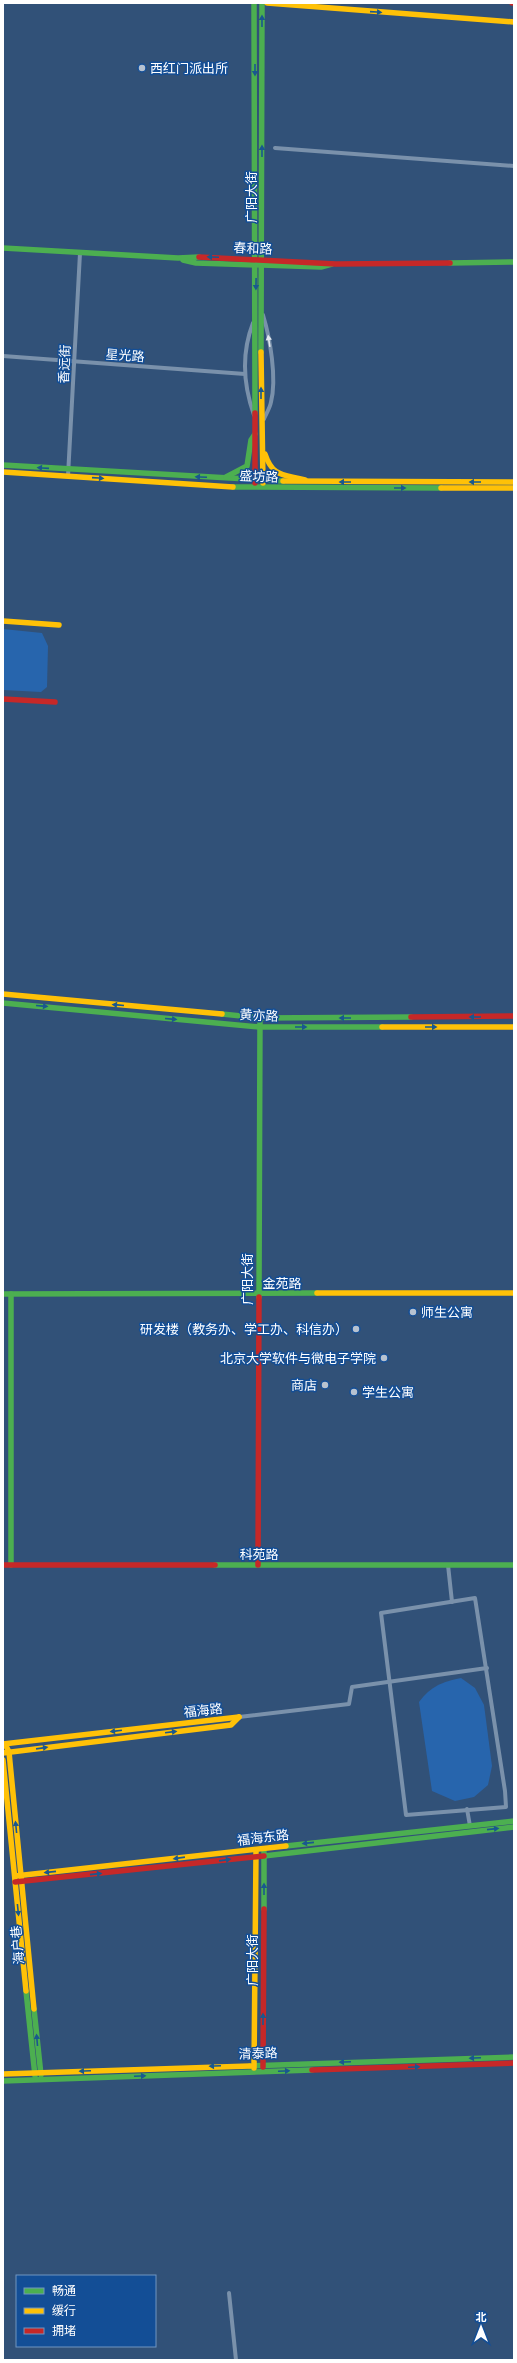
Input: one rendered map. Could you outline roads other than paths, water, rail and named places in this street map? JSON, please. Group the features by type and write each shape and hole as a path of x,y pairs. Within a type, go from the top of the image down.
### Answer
{"street":[{"name":"广阳大街","path":"254,3 259,262 262,313 261,400 264,420 263,488"},
{"name":"广阳大街","path":"255,488 255,319 259,262 262,3"},
{"path":"267,3 514,22"},
{"path":"275,148 514,166"},
{"path":"3,248 178,258 196,263 259,262 321,267 336,264 503,264 514,262"},
{"name":"香远街","path":"68,473 80,253"},
{"path":"503,264 514,266"},
{"path":"262,313 268,332 272,371 271,402 264,420"},
{"path":"255,319 247,339 245,374 246,393 255,420"},
{"name":"星光路","path":"3,356 245,374"},
{"path":"221,478 234,474 247,466 251,440 255,434"},
{"path":"263,446 269,466 273,472 280,475 297,477 309,482"},
{"name":"盛坊路","path":"3,465 68,473 255,488 514,488"},
{"name":"盛坊路","path":"3,472 309,482 514,482"},
{"path":"3,621 59,625"},
{"path":"3,699 55,702"},
{"name":"黄亦路","path":"3,994 260,1018 514,1016"},
{"name":"黄亦路","path":"3,1003 259,1027 514,1027"},
{"name":"广阳大街","path":"258,1565 260,1018"},
{"name":"金苑路","path":"3,1294 514,1293"},
{"path":"11,1294 11,1565"},
{"name":"科苑路","path":"3,1565 514,1565"},
{"path":"448,1565 452,1602"},
{"path":"475,1598 487,1668 506,1807 406,1814 381,1613 452,1602 475,1598"},
{"path":"238,1717 349,1704 352,1687 487,1668"},
{"name":"福海路","path":"4,1744 238,1717"},
{"name":"福海路","path":"5,1752 231,1725 238,1717"},
{"name":"海户巷","path":"4,1744 38,2076"},
{"name":"海户巷","path":"3,1760 18,1879"},
{"path":"467,1809 470,1826"},
{"name":"福海东路","path":"18,1879 264,1848 514,1821"},
{"name":"福海东路","path":"18,1879 256,1856 514,1827"},
{"name":"广阳大街","path":"264,1848 264,2072"},
{"name":"广阳大街","path":"254,2072 256,1849"},
{"name":"清泰路","path":"3,2081 38,2076 254,2064 514,2057"},
{"name":"清泰路","path":"3,2074 38,2076 264,2072 514,2064"},
{"path":"229,2293 236,2360"}],"place":[{"name":"西红门派出所","path":"142,68"},
{"name":"师生公寓","path":"413,1312"},
{"name":"研发楼（教务办、学工办、科信办）","path":"356,1329"},
{"name":"北京大学软件与微电子学院","path":"384,1358"},
{"name":"商店","path":"325,1385"},
{"name":"学生公寓","path":"354,1392"}]}
